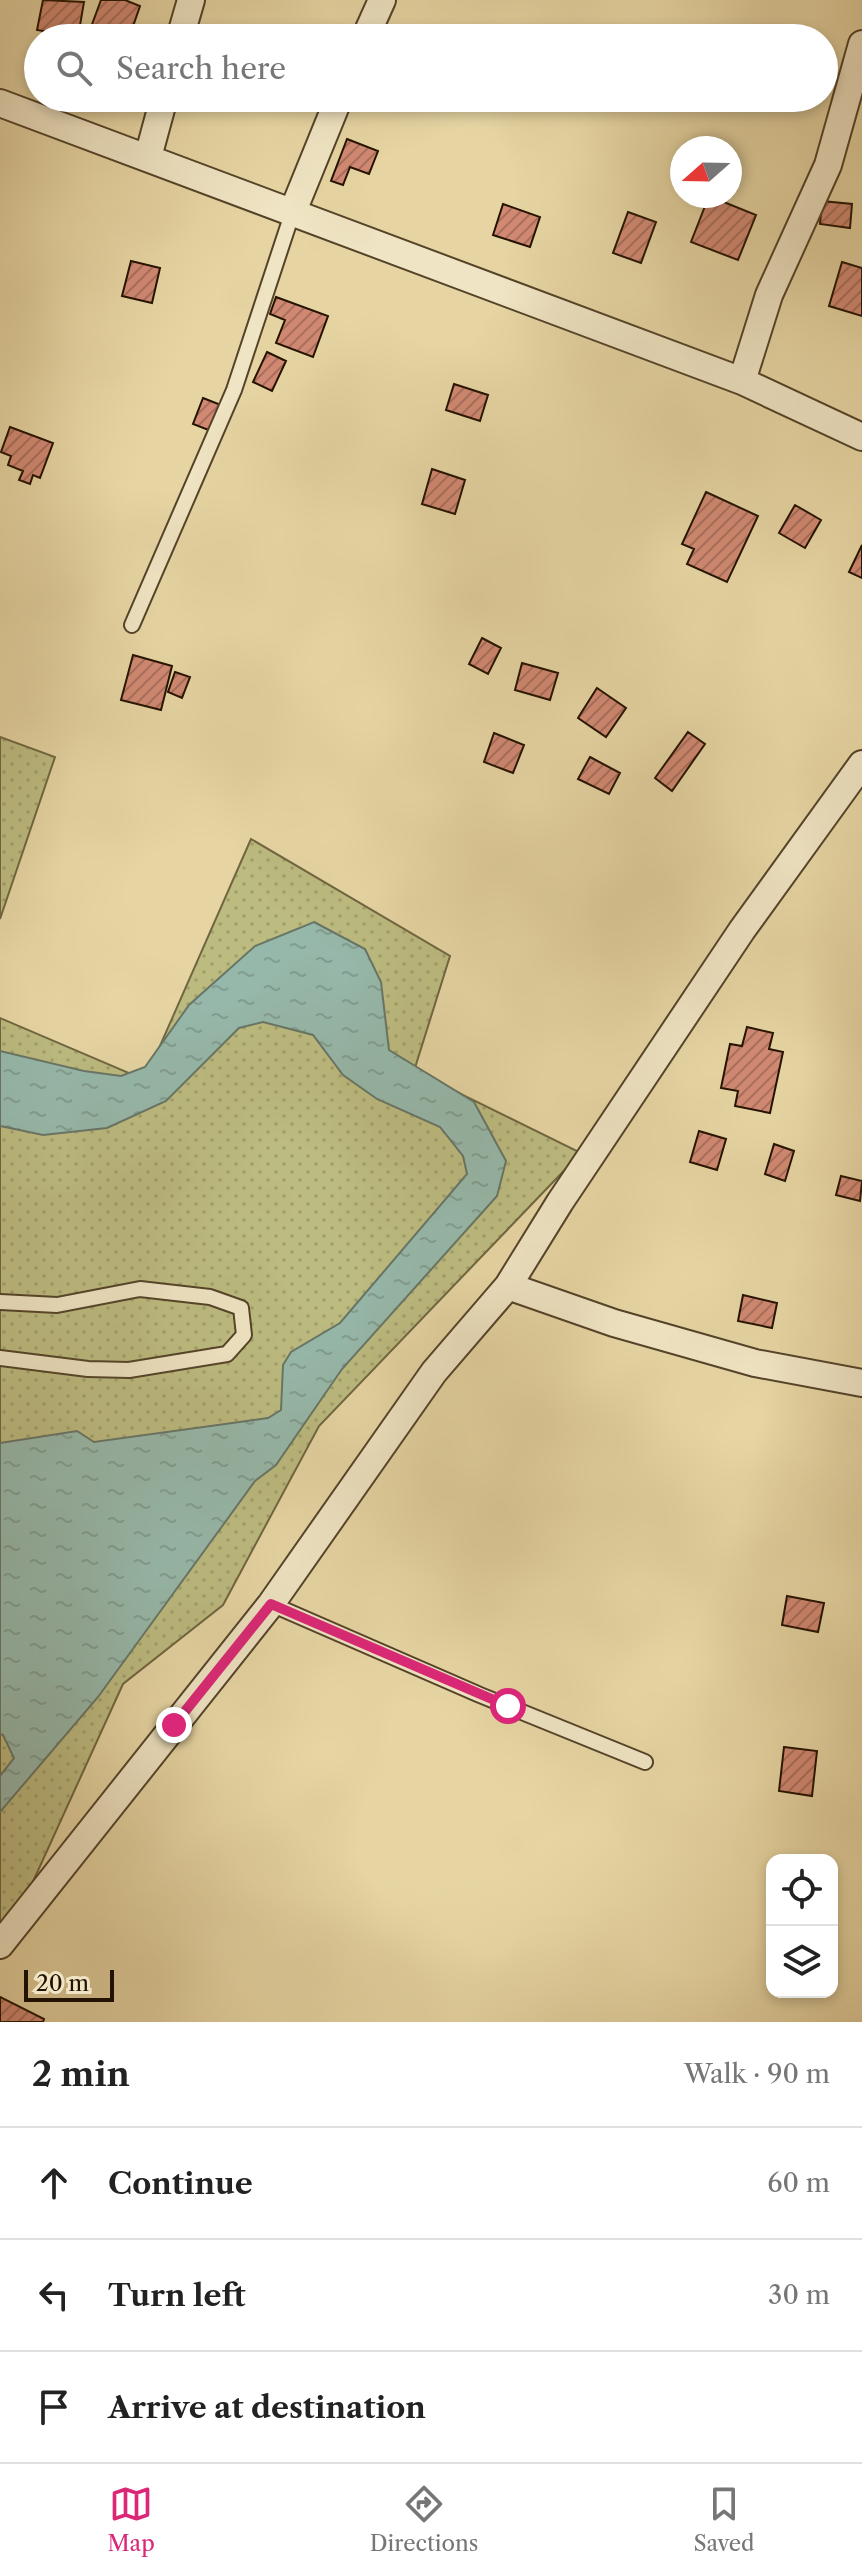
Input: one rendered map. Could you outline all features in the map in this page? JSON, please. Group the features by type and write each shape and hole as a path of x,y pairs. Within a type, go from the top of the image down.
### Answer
{"street":[{"path":"184,24 191,0"},
{"path":"371,24 382,0"},
{"path":"742,381 769,295 828,165 862,44"},
{"path":"0,103 24,112"},
{"path":"25,112 742,381 862,437"},
{"path":"148,157 160,112"},
{"path":"293,211 333,112"},
{"path":"0,1945 271,1604 434,1372 508,1286 560,1202 733,943 862,764"},
{"path":"508,1286 614,1323 755,1363 862,1383"}],"lane":[{"path":"132,625 234,390 293,211"},
{"path":"0,1302 57,1305 140,1289 210,1297 241,1308 244,1335 227,1354 129,1370 88,1369 0,1358"},
{"path":"271,1604 480,1695 645,1762"}],"shaded area":[{"path":"0,737 55,757 0,919"},
{"path":"251,839 450,956 414,1071 581,1153 319,1426 223,1605 123,1684 0,1954 0,1018 145,1080"}],"water":[{"path":"314,922 365,949 381,982 389,1050 474,1102 506,1161 497,1196 342,1369 276,1465 255,1481 98,1697 0,1812 0,1776 14,1758 0,1734 0,1443 77,1431 94,1442 268,1418 281,1410 283,1365 291,1352 340,1323 467,1174 463,1156 440,1127 377,1099 343,1075 313,1035 263,1022 239,1028 166,1101 107,1128 43,1135 0,1126 0,1051 84,1071 121,1076 145,1067 189,1005 255,946"}],"building":[{"path":"43,0 84,2 80,24 38,24"},
{"path":"101,0 125,0 140,6 134,24 92,24"},
{"path":"347,139 378,151 369,174 350,167 343,185 331,181"},
{"path":"822,201 852,204 850,228 820,224"},
{"path":"503,204 540,217 530,247 493,235"},
{"path":"704,208 739,208 756,215 738,260 691,242"},
{"path":"628,212 656,222 641,263 613,253"},
{"path":"131,261 160,268 152,303 122,296"},
{"path":"842,262 862,268 862,316 829,306"},
{"path":"276,297 328,316 313,357 276,343 285,320 270,314"},
{"path":"267,352 286,361 272,391 253,382"},
{"path":"454,384 488,395 480,421 446,410"},
{"path":"203,398 221,405 211,431 193,424"},
{"path":"10,427 53,443 40,478 33,475 30,484 19,480 23,471 8,465 11,456 1,452"},
{"path":"432,469 465,480 455,514 422,504"},
{"path":"706,492 758,516 727,582 687,564 694,549 682,544"},
{"path":"795,505 821,520 805,548 779,533"},
{"path":"862,545 862,578 849,572"},
{"path":"482,638 501,648 488,674 469,664"},
{"path":"133,655 172,666 161,710 121,700"},
{"path":"522,663 558,673 550,700 515,690"},
{"path":"175,672 190,677 182,698 168,692"},
{"path":"597,688 626,708 606,737 578,718"},
{"path":"688,732 705,744 672,791 655,778"},
{"path":"494,733 524,745 513,773 484,762"},
{"path":"590,757 620,773 609,794 578,779"},
{"path":"747,1027 773,1033 769,1049 783,1052 770,1113 735,1106 738,1091 721,1088 730,1044 742,1046"},
{"path":"699,1131 726,1139 717,1170 690,1162"},
{"path":"774,1144 794,1151 785,1181 765,1174"},
{"path":"841,1176 862,1181 860,1201 836,1195"},
{"path":"743,1295 777,1303 772,1328 738,1321"},
{"path":"787,1596 824,1603 818,1632 782,1625"},
{"path":"784,1747 817,1751 812,1796 779,1791"},
{"path":"0,1997 44,2019 43,2022 0,2022"}],"route":[{"path":"174,1725 271,1604 508,1706"}]}
